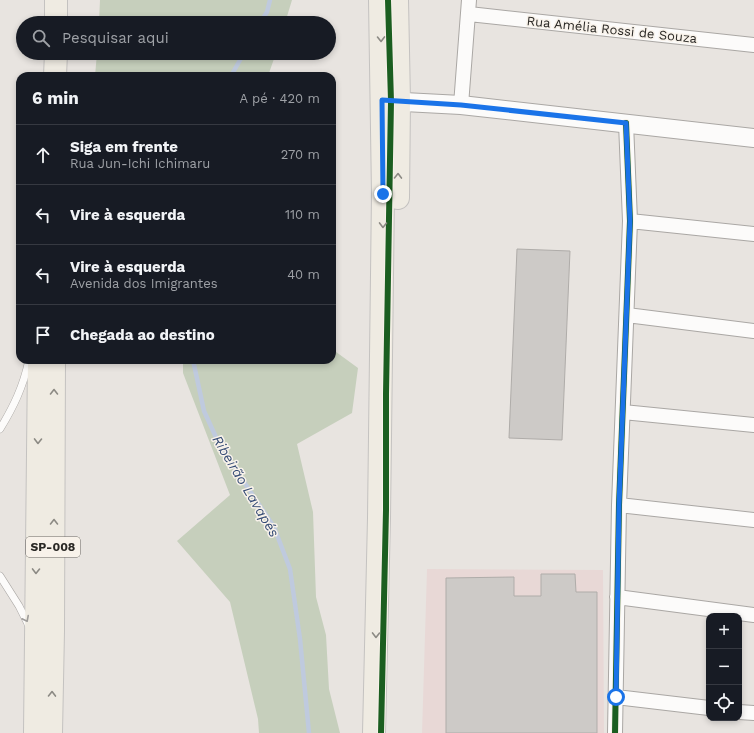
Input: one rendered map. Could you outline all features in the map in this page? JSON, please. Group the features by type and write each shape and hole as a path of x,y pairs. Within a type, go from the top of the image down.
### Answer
{"main road":[{"path":"41,0 41,16"},
{"path":"56,0 56,16"},
{"path":"380,0 391,101 389,733"},
{"path":"374,733 379,518 383,194 398,0"},
{"path":"41,60 41,72"},
{"path":"56,60 56,72"},
{"name":"SP-008","path":"35,733 39,364"},
{"name":"SP-008","path":"51,733 54,364"}],"street":[{"path":"461,105 469,7"},
{"name":"Rua Amélia Rossi de Souza","path":"469,7 754,45"},
{"path":"391,101 461,105 754,138"},
{"path":"615,733 619,505 630,221 626,123"},
{"path":"630,221 754,234"},
{"path":"627,315 754,331"},
{"path":"623,412 754,425"},
{"path":"619,505 754,520"},
{"path":"617,597 754,615"},
{"path":"616,697 706,708"},
{"path":"742,712 754,713"}],"lane":[{"path":"0,429 12,409 28,364"},
{"path":"0,576 19,606 36,639"}],"shaded area":[{"path":"427,569 603,570 604,733 422,733"}],"green space":[{"path":"100,0 292,0 287,16 99,16"},
{"path":"96,60 274,60 269,72 95,72"},
{"path":"336,352 358,368 352,413 297,444 313,512 316,597 326,635 329,689 340,733 259,733 258,719 230,602 177,541 230,495 183,373 183,364 336,364"}],"building":[{"path":"517,249 570,251 562,440 509,438"},
{"path":"541,574 575,574 576,592 597,592 597,733 446,733 446,578 514,577 514,596 541,596"}],"waterway":[{"name":"Ribeirão Lavapés","path":"264,16 270,0"},
{"name":"Ribeirão Lavapés","path":"233,72 240,60"},
{"name":"Ribeirão Lavapés","path":"194,364 204,411 220,446 274,527 290,569 300,639 309,733"}],"cycle path":[{"path":"381,733 386,510 386,394 391,101 388,0"},
{"path":"615,733 619,505 630,221 626,123"}],"route":[{"path":"383,194 382,100 461,105 626,123 630,221 619,505 616,697"}]}
